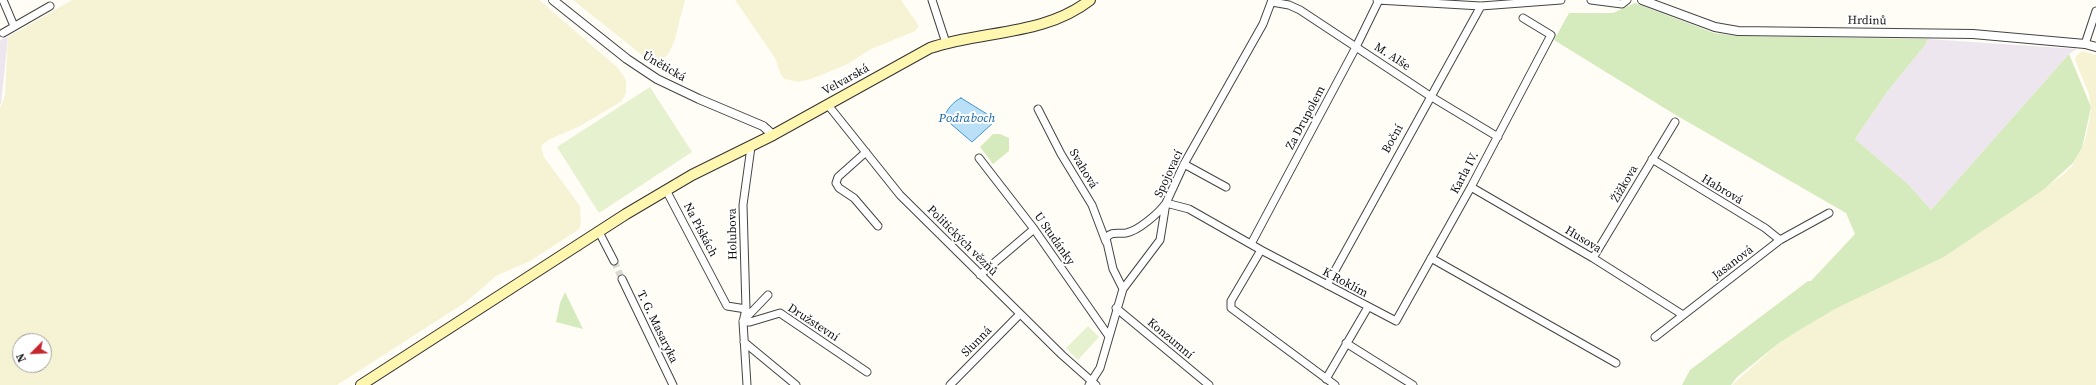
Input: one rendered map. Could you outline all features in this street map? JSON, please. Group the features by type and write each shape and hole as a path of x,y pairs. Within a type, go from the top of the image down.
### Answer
{"main road":[{"name":"Velvarská","path":"361,385 626,214 666,190 692,175 773,136 930,48 946,43 1036,26 1083,6 1090,0"}],"street":[{"path":"3,0 14,26"},
{"name":"Únětická","path":"554,0 627,58 657,79 699,99 763,126 773,136"},
{"path":"932,0 946,43"},
{"path":"1272,1 1292,0"},
{"path":"1378,0 1481,6 1561,0"},
{"name":"Za Drupolem","path":"1251,244 1356,47 1378,0"},
{"path":"1591,0 1622,4 1627,0"},
{"name":"Hrdinů","path":"1642,0 1715,27 1738,31 1973,34 2085,44 2096,47"},
{"name":"M. Alše","path":"1272,1 1289,4 1430,96 1498,137"},
{"name":"Spojovací","path":"1092,384 1100,368 1108,335 1123,288 1160,240 1166,203 1184,164 1263,24 1272,1"},
{"path":"3,33 50,6"},
{"name":"Boční","path":"1327,285 1481,6"},
{"path":"2085,44 2096,12"},
{"name":"Karla IV.","path":"1368,307 1396,321 1498,137 1551,35 1523,18"},
{"name":"Politických vězňů","path":"828,105 900,195 1092,384"},
{"name":"Svahová","path":"1038,109 1061,154 1092,205 1106,242 1113,269 1123,288"},
{"name":"Žižkova","path":"1593,258 1675,122"},
{"name":"Holubova","path":"747,385 743,322 746,309 743,204 751,147"},
{"path":"866,152 838,177 836,183 839,188 854,198 878,226"},
{"name":"U Studánky","path":"978,158 1034,229 1108,335"},
{"name":"Habrová","path":"1652,159 1765,228 1780,240"},
{"path":"1184,164 1226,187"},
{"name":"Husova","path":"1471,187 1593,258 1683,315"},
{"name":"Na Pískách","path":"666,190 727,306 746,309"},
{"path":"1106,242 1106,238 1115,232 1125,233 1134,229 1158,213 1166,203"},
{"name":"K Roklím","path":"1166,203 1189,209 1261,250 1368,307 1326,379"},
{"name":"Jasanová","path":"1655,337 1780,240 1829,213"},
{"path":"980,275 1034,229"},
{"path":"599,232 614,262"},
{"path":"1261,250 1231,301 1231,308 1335,385"},
{"path":"1431,258 1616,363"},
{"name":"T. G. Masaryka","path":"622,279 673,385"},
{"path":"743,322 768,294"},
{"name":"Konzumní","path":"1116,308 1209,385"},
{"name":"Družstevní","path":"743,322 750,322 780,313 867,372"},
{"name":"Slunná","path":"950,385 1020,314"},
{"path":"744,342 796,385"},
{"path":"1346,343 1413,385"}],"shaded area":[{"path":"72,0 539,0 618,68 626,80 626,93 622,101 580,126 548,140 541,146 544,157 580,206 581,225 578,230 530,261 496,276 466,302 337,385 0,385 0,108 5,95 8,37"},
{"path":"573,0 685,0 674,42 669,52 666,57 653,60 647,59"},
{"path":"735,0 901,0 919,26 915,31 869,50 848,64 811,79 798,82 785,79 781,75 775,58"},
{"path":"8,37 1,104 0,104 0,40"},
{"path":"1928,39 2077,49 2069,54 1931,210 1908,184 1855,139 1887,92 1926,44"},
{"path":"2082,51 2096,55 2096,385 1732,385 1779,343 1837,308 1944,257 2063,175 2072,166 2082,148 2086,137 2091,111 2089,94 2075,60 2076,56"}],"green space":[{"path":"1635,3 1714,33 1737,36 1928,39 1926,44 1887,92 1855,139 1908,184 1931,210 2069,54 2091,107 2082,148 2073,163 2043,190 1944,257 1837,308 1803,328 1779,343 1737,377 1731,385 1682,385 1690,370 1808,281 1811,281 1855,234 1846,213 1674,114 1554,40 1569,13 1613,13"},
{"path":"650,87 692,152 599,213 557,147"},
{"path":"993,134 1000,134 1009,138 1009,151 993,164 980,147"},
{"path":"565,292 583,329 556,322 560,303"},
{"path":"1088,326 1099,337 1078,360 1066,348"}],"water":[{"name":"Podraboch","path":"961,98 995,119 995,121 972,142 944,118 951,106"}],"tunnel":[{"path":"614,261 622,279"}]}
